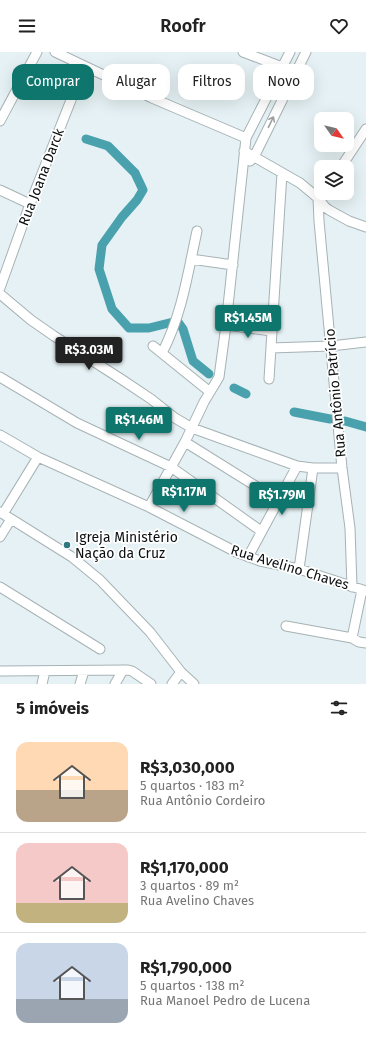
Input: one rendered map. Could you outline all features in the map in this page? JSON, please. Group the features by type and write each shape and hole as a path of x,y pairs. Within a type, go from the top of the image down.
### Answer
{"street":[{"path":"1,118 37,52"},
{"path":"55,52 78,64"},
{"path":"243,52 274,64"},
{"path":"284,64 290,52"},
{"path":"243,169 254,157 306,52"},
{"path":"94,72 246,138"},
{"name":"Rua Joana Darck","path":"0,288 3,266 30,204 71,100"},
{"path":"149,507 185,442 220,372 246,138 265,100"},
{"path":"346,160 366,129"},
{"path":"244,151 314,192"},
{"path":"269,378 282,173"},
{"path":"0,190 30,204"},
{"name":"Rua Antônio Patrício","path":"320,200 319,222 342,468 350,528 352,587"},
{"path":"321,200 324,207 337,215 366,228"},
{"path":"162,353 171,334 180,307 197,231"},
{"path":"191,259 233,265"},
{"path":"0,294 31,320 192,428 297,466 313,468 342,468"},
{"path":"226,325 272,331"},
{"path":"271,348 331,346 366,342"},
{"path":"153,346 210,392"},
{"path":"0,377 77,423 171,467 261,531"},
{"name":"Rua Avelino Chaves","path":"0,435 38,457 149,507 223,546 248,557 299,569 364,590"},
{"path":"185,442 278,500"},
{"path":"0,537 5,515 38,457"},
{"path":"248,557 297,466"},
{"path":"299,569 313,468"},
{"path":"5,515 72,557 100,580 150,632 181,672 194,684"},
{"path":"0,587 100,649"},
{"path":"352,638 364,590"},
{"path":"286,626 352,638 359,642 366,643"},
{"path":"115,684 127,670"},
{"path":"0,671 127,670 151,684"},
{"path":"42,684 45,671"},
{"path":"80,684 84,671"},
{"path":"172,684 181,672"}],"waterway":[{"path":"86,139 108,146 135,173 143,190 102,245 99,269 112,309 129,328 149,328 173,322"},
{"path":"178,322 183,329 193,361 209,374"},
{"path":"234,388 246,394"},
{"path":"294,412 330,419"},
{"path":"345,421 366,427"}],"place":[{"name":"Igreja Ministério Nação da Cruz","path":"67,545"}]}
